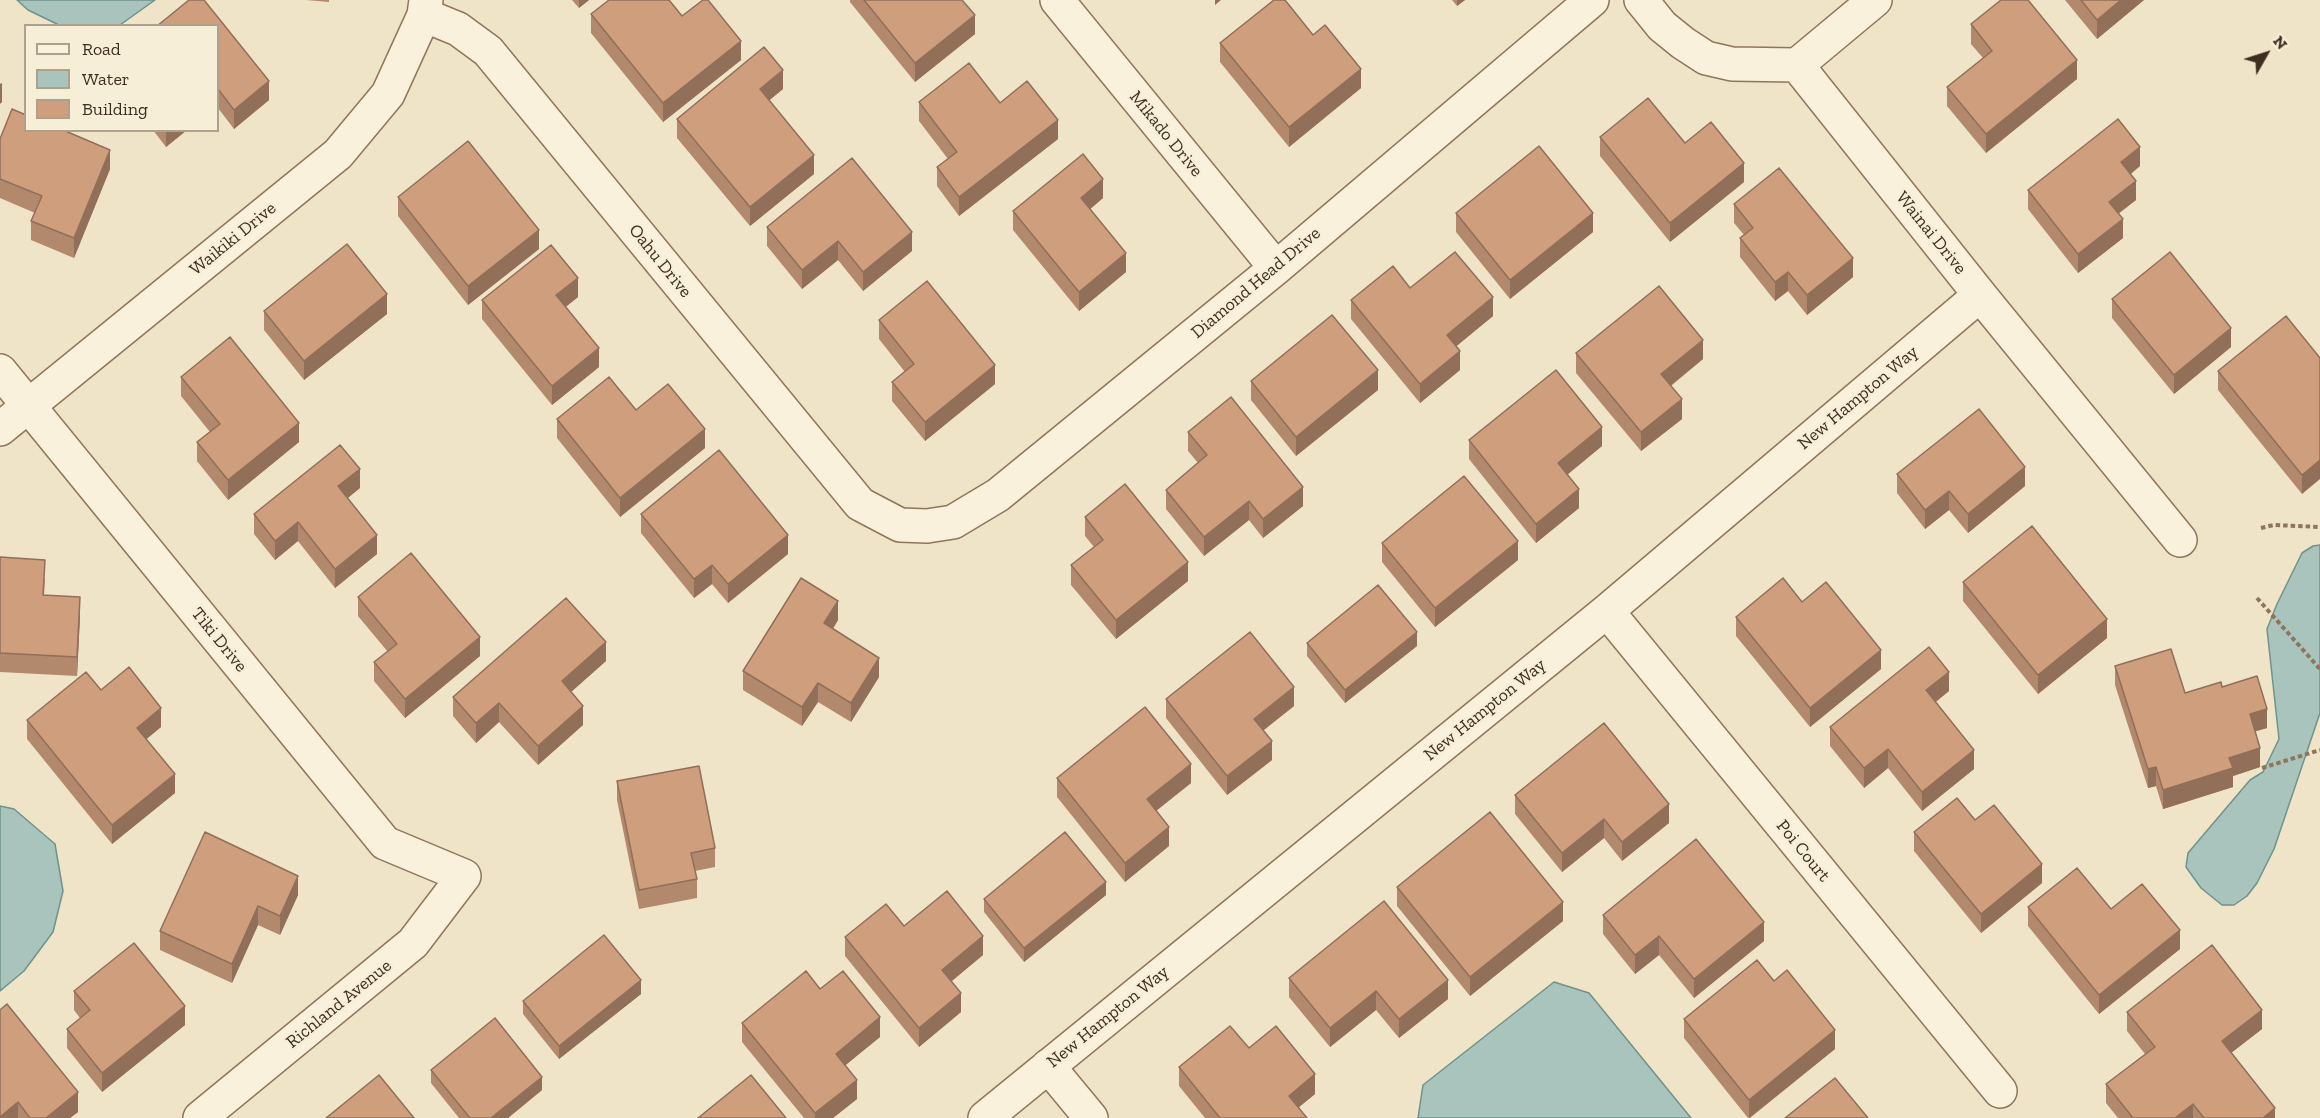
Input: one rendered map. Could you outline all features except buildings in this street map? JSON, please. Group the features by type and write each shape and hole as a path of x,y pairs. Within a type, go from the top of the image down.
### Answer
{"street":[{"name":"Mikado Drive","path":"1057,0 1276,268"},
{"name":"Diamond Head Drive","path":"900,525 927,526 953,522 998,495 1276,268 1592,0"},
{"path":"1641,0 1662,26 1683,44 1706,58 1732,64 1797,65 1875,0"},
{"name":"Waikiki Drive","path":"0,429 338,154 388,94 425,7"},
{"name":"Oahu Drive","path":"425,7 488,51 860,504 900,525"},
{"name":"Wainai Drive","path":"1797,65 1980,295 2180,540"},
{"name":"New Hampton Way","path":"985,1118 1607,611 1980,295"},
{"name":"Tiki Drive","path":"0,371 385,843 464,876"},
{"name":"Poi Court","path":"1607,611 2000,1091"},
{"name":"Richland Avenue","path":"200,1118 413,943 464,876"},
{"path":"1048,1066 1091,1118"}],"path":[{"path":"2261,528 2274,525 2320,526"},
{"path":"2258,598 2320,669"},
{"path":"2262,768 2320,750"}],"water":[{"path":"17,0 155,0 121,24 57,24 28,10"},
{"path":"2320,545 2320,713 2274,849 2257,883 2247,896 2234,905 2222,905 2201,888 2186,867 2188,853 2250,780 2263,772 2279,739 2267,629 2302,553 2313,546"},
{"path":"0,806 14,809 55,844 63,891 53,932 24,971 0,991"},
{"path":"1554,982 1589,993 1691,1118 1418,1118 1423,1085"}]}
